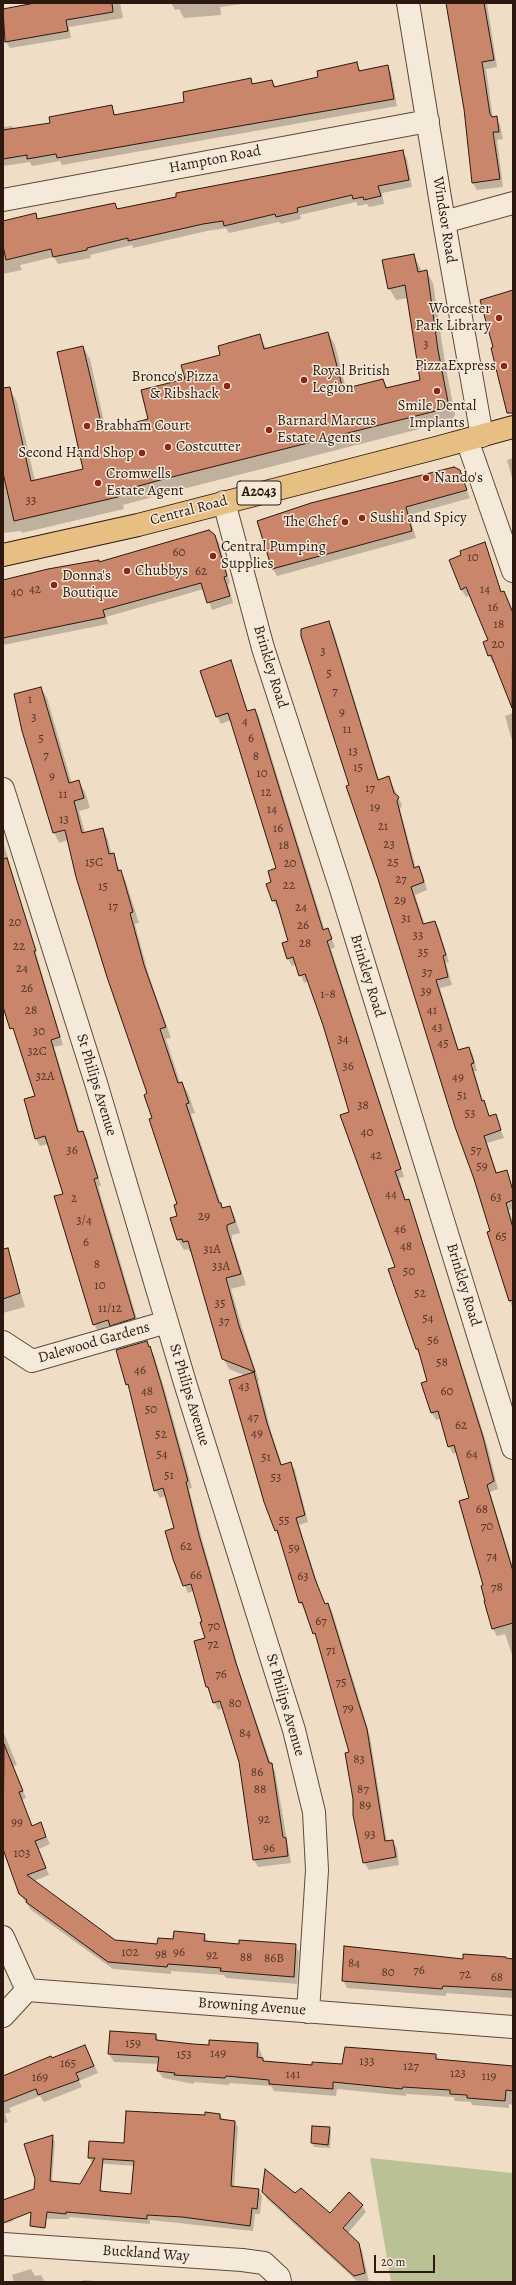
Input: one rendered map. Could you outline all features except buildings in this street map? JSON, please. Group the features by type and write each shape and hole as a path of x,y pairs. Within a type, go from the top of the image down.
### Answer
{"main road":[{"name":"Central Road","path":"3,555 63,543 475,438 513,426"}],"street":[{"name":"Windsor Road","path":"408,3 444,222 475,438 513,571"},
{"name":"Hampton Road","path":"3,200 428,120"},
{"path":"444,222 513,203"},
{"name":"Brinkley Road","path":"224,502 263,648 337,879 513,1448"},
{"name":"St Philips Avenue","path":"3,788 96,1083 167,1322 294,1730 314,1812 317,1870 308,2012"},
{"name":"Dalewood Gardens","path":"3,1342 32,1361 167,1322"},
{"path":"3,1937 27,1990 3,2016"},
{"name":"Browning Avenue","path":"27,1990 513,2028"},
{"name":"Buckland Way","path":"3,2244 242,2260 264,2263 279,2277 280,2282"}],"green space":[{"path":"370,2158 513,2173 513,2282 391,2282"}],"place":[{"name":"Worcester Park Library","path":"499,318"},
{"name":"PizzaExpress","path":"504,366"},
{"name":"Royal British Legion","path":"304,380"},
{"name":"Bronco's Pizza & Ribshack","path":"227,386"},
{"name":"Smile Dental Implants","path":"437,391"},
{"name":"Brabham Court","path":"87,426"},
{"name":"Barnard Marcus Estate Agents","path":"269,430"},
{"name":"Costcutter","path":"168,447"},
{"name":"Second Hand Shop","path":"142,453"},
{"name":"Nando's","path":"426,478"},
{"name":"Cromwells Estate Agent","path":"98,483"},
{"name":"Sushi and Spicy","path":"362,518"},
{"name":"The Chef","path":"345,522"},
{"name":"Central Pumping Supplies","path":"213,556"},
{"name":"Chubbys","path":"127,571"},
{"name":"Donna's Boutique","path":"54,585"}]}
